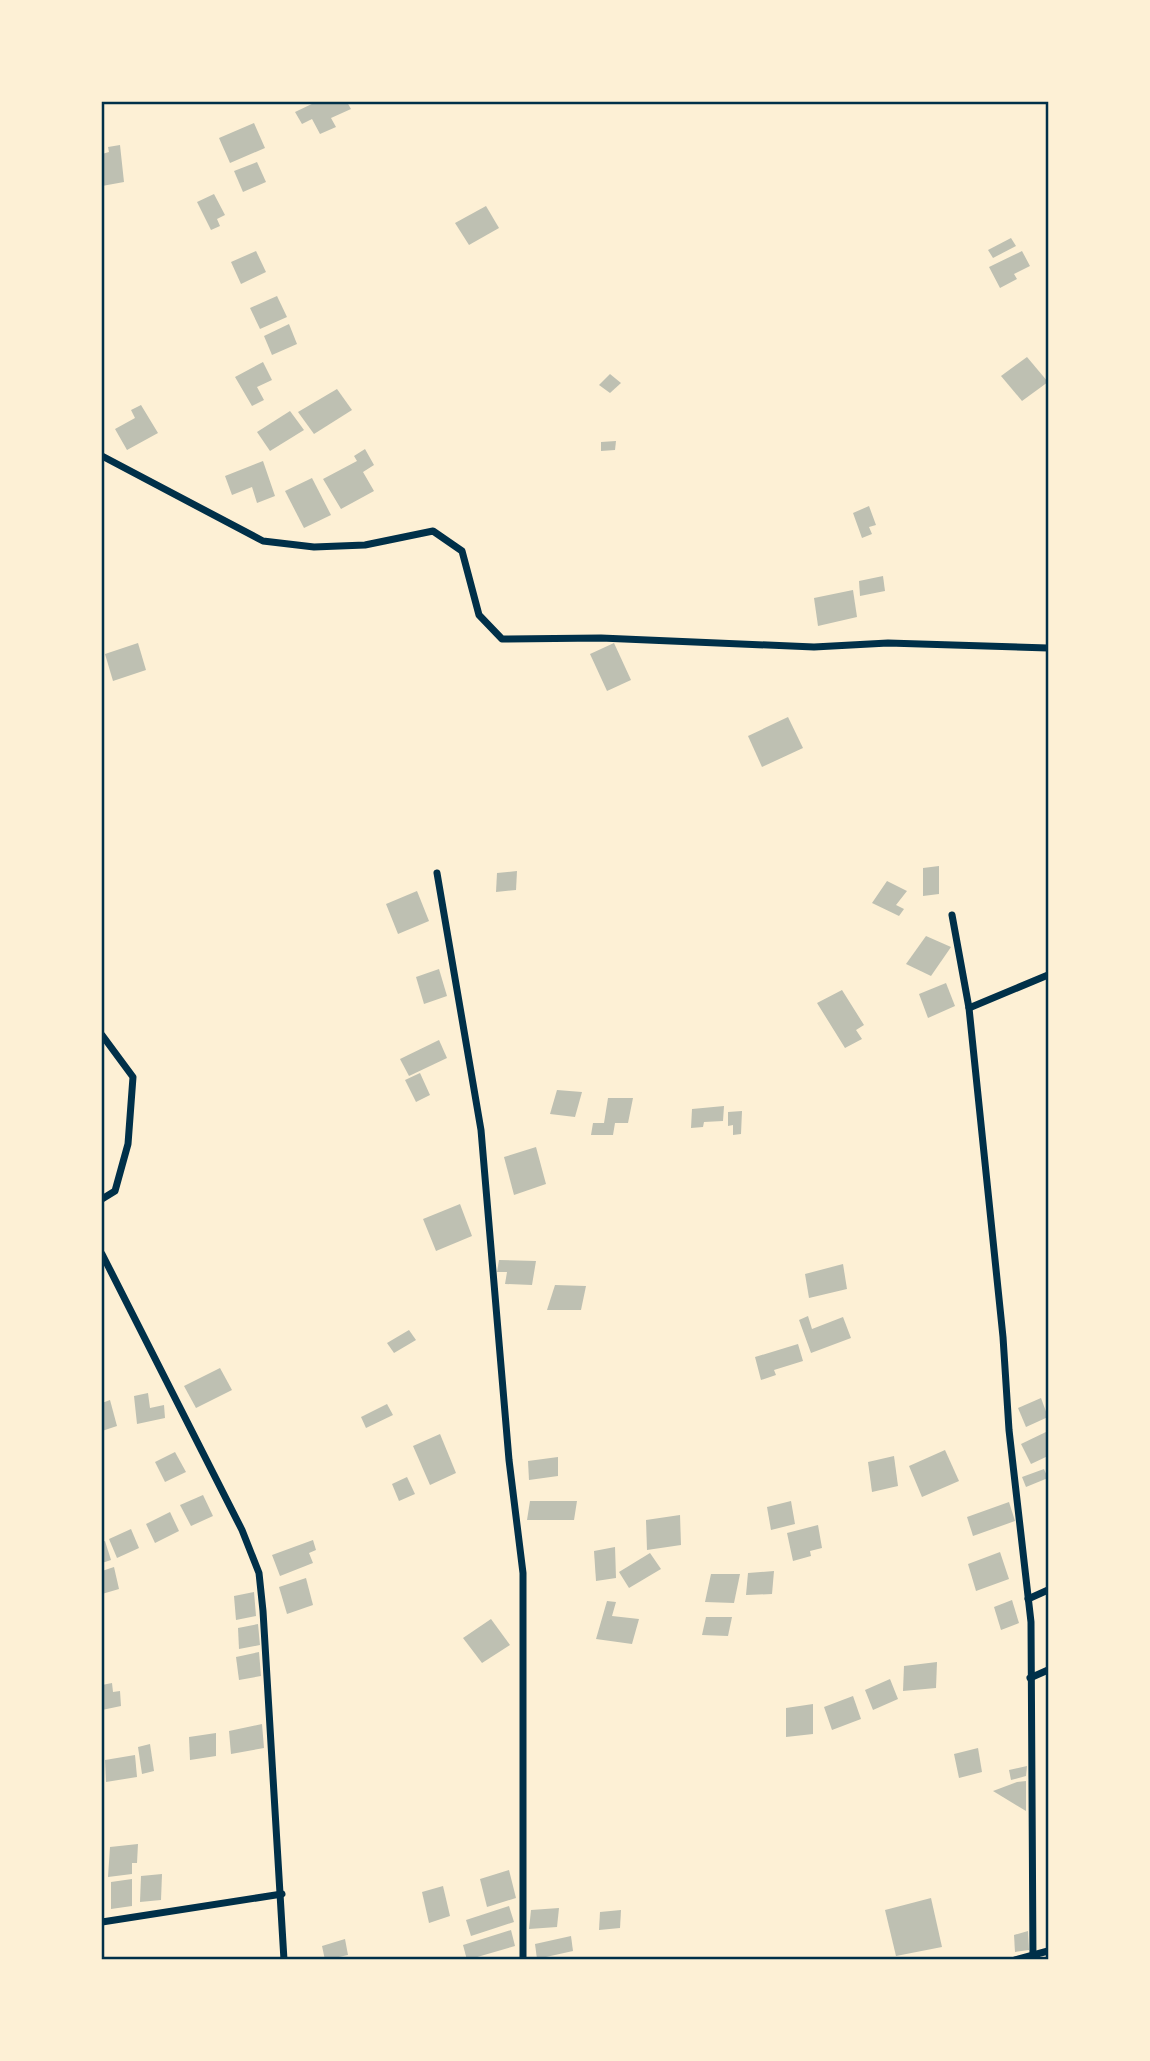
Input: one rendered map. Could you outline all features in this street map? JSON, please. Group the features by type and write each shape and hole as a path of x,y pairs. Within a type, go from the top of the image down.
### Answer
{"street":[{"path":"102,456 264,541 314,547 365,545 433,531 462,551 479,615 502,639 601,638 814,646 888,643 1048,648"},
{"path":"437,873 481,1130 509,1460 523,1573 523,1959"},
{"path":"952,915 969,1008 1003,1337 1009,1430 1028,1599 1033,1956"},
{"path":"969,1008 1048,975"},
{"path":"102,1035 133,1077 125,1156 115,1191 102,1199"},
{"path":"102,1254 242,1530 259,1573 269,1674 284,1959"},
{"path":"1028,1599 1048,1590"},
{"path":"1031,1678 1048,1670"},
{"path":"102,1922 282,1894"},
{"path":"1015,1959 1048,1951"}],"building":[{"path":"316,102 347,102 351,109 331,118 336,127 320,134 312,119 302,124 295,112"},
{"path":"254,123 265,148 230,163 219,138"},
{"path":"120,145 124,182 102,186 102,154 109,152 108,147"},
{"path":"257,162 266,182 243,192 234,171"},
{"path":"214,194 225,215 217,219 220,226 211,230 197,202"},
{"path":"486,206 499,228 469,245 455,223"},
{"path":"1011,238 1016,246 993,258 988,250"},
{"path":"256,251 266,272 241,284 231,262"},
{"path":"1022,251 1030,266 1014,274 1017,279 1000,288 989,267"},
{"path":"277,296 287,317 260,329 250,308"},
{"path":"289,324 297,344 272,355 264,336"},
{"path":"1027,357 1048,382 1022,401 1001,376"},
{"path":"263,362 272,380 257,387 264,400 252,406 235,377"},
{"path":"610,374 621,383 610,393 599,385"},
{"path":"337,389 352,410 314,434 298,412"},
{"path":"141,405 158,433 127,450 115,429 135,418 131,410"},
{"path":"290,411 304,430 270,451 257,432"},
{"path":"616,441 615,450 601,451 601,442"},
{"path":"365,449 374,465 363,472 374,491 341,509 323,479 357,461 354,456"},
{"path":"263,461 275,496 257,503 252,487 232,495 225,476"},
{"path":"312,478 331,515 304,528 285,491"},
{"path":"869,506 876,525 869,527 872,534 862,538 853,513"},
{"path":"883,576 885,591 860,596 859,581"},
{"path":"853,590 857,617 818,626 814,598"},
{"path":"138,643 146,670 113,681 105,654"},
{"path":"614,643 631,680 607,691 590,654"},
{"path":"788,717 803,748 762,767 748,736"},
{"path":"939,866 939,894 923,896 923,868"},
{"path":"517,871 516,890 496,892 497,873"},
{"path":"887,881 907,891 896,905 904,909 899,916 872,903"},
{"path":"417,891 429,921 398,934 386,904"},
{"path":"926,936 951,947 931,976 906,964"},
{"path":"439,969 447,996 424,1004 416,977"},
{"path":"946,983 955,1006 928,1018 919,994"},
{"path":"842,990 864,1025 856,1030 862,1039 845,1048 817,1003"},
{"path":"439,1040 447,1058 409,1076 400,1059"},
{"path":"420,1073 430,1095 416,1102 405,1080"},
{"path":"557,1090 582,1092 575,1117 550,1114"},
{"path":"608,1098 633,1098 628,1123 615,1123 613,1135 591,1135 593,1123 604,1123"},
{"path":"724,1106 723,1121 704,1122 703,1127 691,1128 692,1109"},
{"path":"742,1111 741,1134 733,1135 733,1125 728,1126 728,1112"},
{"path":"536,1147 546,1184 514,1195 504,1157"},
{"path":"460,1204 472,1236 436,1251 423,1219"},
{"path":"499,1260 536,1261 532,1285 505,1284 507,1272 497,1272"},
{"path":"843,1264 847,1289 809,1298 805,1274"},
{"path":"555,1285 586,1286 581,1310 547,1310"},
{"path":"808,1316 812,1329 843,1317 851,1338 811,1353 799,1320"},
{"path":"409,1330 416,1340 394,1353 387,1343"},
{"path":"798,1344 803,1361 774,1370 776,1375 761,1380 755,1357"},
{"path":"220,1368 232,1390 196,1408 184,1386"},
{"path":"148,1393 150,1408 164,1405 165,1418 137,1424 134,1396"},
{"path":"1041,1398 1048,1417 1026,1427 1018,1408"},
{"path":"110,1400 117,1426 102,1431 102,1403"},
{"path":"387,1404 393,1415 366,1428 361,1417"},
{"path":"1048,1431 1048,1456 1031,1464 1021,1444"},
{"path":"440,1434 456,1473 430,1485 413,1446"},
{"path":"945,1450 959,1481 922,1497 909,1466"},
{"path":"175,1452 186,1472 165,1482 155,1462"},
{"path":"894,1456 898,1486 872,1492 868,1462"},
{"path":"558,1457 558,1476 529,1480 528,1461"},
{"path":"1044,1469 1048,1478 1026,1487 1022,1477"},
{"path":"407,1477 415,1494 399,1501 392,1484"},
{"path":"203,1495 213,1516 191,1526 180,1505"},
{"path":"530,1501 577,1501 574,1520 527,1520"},
{"path":"791,1501 795,1524 771,1530 767,1507"},
{"path":"1009,1502 1015,1521 973,1536 967,1517"},
{"path":"170,1512 179,1531 155,1543 146,1524"},
{"path":"680,1515 681,1545 647,1550 646,1520"},
{"path":"818,1525 822,1548 810,1551 811,1556 793,1561 787,1533"},
{"path":"131,1529 139,1548 117,1558 109,1539"},
{"path":"313,1540 316,1550 309,1553 313,1563 280,1576 272,1555"},
{"path":"105,1541 111,1560 102,1563 102,1542"},
{"path":"615,1547 616,1578 596,1581 594,1551"},
{"path":"1000,1552 1009,1579 976,1591 968,1564"},
{"path":"650,1553 661,1569 629,1588 619,1572"},
{"path":"114,1567 119,1589 102,1594 102,1571"},
{"path":"774,1571 772,1594 746,1595 748,1573"},
{"path":"711,1574 740,1574 734,1603 705,1602"},
{"path":"306,1578 313,1605 287,1614 279,1587"},
{"path":"254,1592 256,1616 236,1620 234,1596"},
{"path":"1012,1600 1019,1623 1001,1630 994,1607"},
{"path":"607,1601 616,1602 612,1616 639,1619 632,1644 596,1639"},
{"path":"706,1617 732,1617 728,1636 702,1635"},
{"path":"491,1619 510,1645 482,1663 463,1638"},
{"path":"258,1624 260,1645 239,1649 238,1628"},
{"path":"259,1652 261,1676 239,1680 236,1657"},
{"path":"937,1662 936,1688 903,1691 904,1666"},
{"path":"890,1679 898,1699 873,1710 865,1690"},
{"path":"112,1683 113,1692 120,1691 121,1706 102,1710 102,1685"},
{"path":"853,1696 861,1719 832,1730 824,1707"},
{"path":"813,1704 813,1734 786,1737 786,1708"},
{"path":"262,1724 264,1748 231,1754 229,1731"},
{"path":"216,1733 216,1756 190,1760 189,1737"},
{"path":"150,1744 154,1771 142,1774 138,1747"},
{"path":"978,1748 982,1772 959,1778 954,1754"},
{"path":"135,1755 137,1777 106,1782 105,1760"},
{"path":"1027,1766 1026,1776 1011,1780 1009,1770"},
{"path":"1026,1781 1026,1811 993,1791 1017,1782"},
{"path":"138,1844 137,1863 132,1863 132,1874 108,1877 110,1847"},
{"path":"509,1870 516,1898 487,1907 480,1879"},
{"path":"162,1874 161,1900 140,1902 141,1876"},
{"path":"132,1879 132,1906 111,1909 111,1882"},
{"path":"443,1886 450,1916 429,1923 422,1892"},
{"path":"931,1898 942,1947 896,1956 885,1910"},
{"path":"509,1906 514,1922 471,1936 466,1920"},
{"path":"559,1908 557,1927 529,1929 531,1910"},
{"path":"621,1910 620,1928 599,1930 600,1912"},
{"path":"511,1930 515,1946 467,1960 463,1945"},
{"path":"1028,1931 1029,1950 1015,1952 1014,1935"},
{"path":"571,1936 573,1951 537,1959 535,1944"},
{"path":"345,1939 348,1955 325,1960 322,1946"}]}
